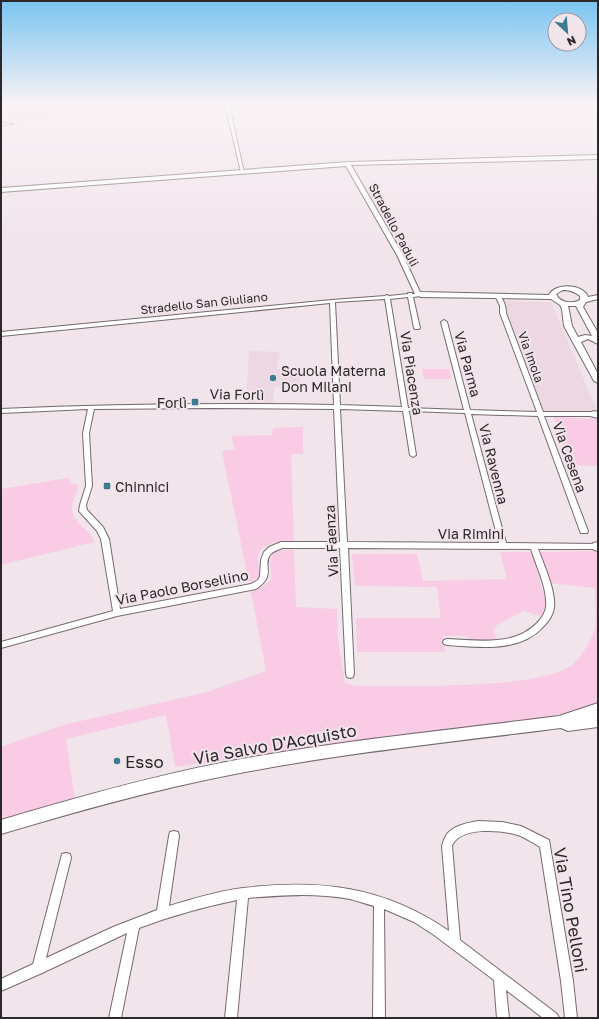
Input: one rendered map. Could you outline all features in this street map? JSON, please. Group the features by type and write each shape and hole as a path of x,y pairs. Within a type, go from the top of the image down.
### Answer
{"street":[{"path":"238,152 243,172"},
{"path":"1,190 348,164 598,157"},
{"name":"Stradello Paduli","path":"348,164 400,255 415,291 421,294"},
{"path":"598,294 579,292 563,288 553,295 562,302 566,309 568,326 598,382 596,384 598,388"},
{"path":"579,292 584,296 584,301 579,307 580,312 598,339"},
{"path":"410,294 417,328"},
{"name":"Stradello San Giuliano","path":"1,334 410,294 553,295"},
{"name":"Via Imola","path":"500,295 506,305 503,306 503,313 541,415"},
{"name":"Via Piacenza","path":"387,296 413,455"},
{"path":"562,302 574,304 598,297"},
{"name":"Via Faenza","path":"332,301 350,674"},
{"name":"Via Parma","path":"444,322 468,412"},
{"path":"577,341 582,337 591,337 598,342"},
{"name":"Via Forlì","path":"1,411 195,405 337,407 541,415 596,415"},
{"path":"91,408 86,433 89,486 83,505 83,511 100,529 105,539 117,613"},
{"name":"Via Ravenna","path":"468,412 503,546"},
{"name":"Via Cesena","path":"541,415 584,531"},
{"name":"Via Paolo Borsellino","path":"1,645 117,613 252,587 260,582 265,576 265,556 267,552 270,549 281,545 344,545"},
{"name":"Via Rimini","path":"344,545 598,546"},
{"path":"447,642 508,643 528,635 540,625 547,615 550,607 548,593 534,546"},
{"name":"Via Salvo D'Acquisto","path":"1,827 149,785 234,767 316,753 561,722 570,717 598,709"},
{"name":"Via Salvo D'Acquisto","path":"561,722 568,725 598,721"},
{"name":"Via Tino Pelloni","path":"455,942 447,846 451,836 465,829 492,826 520,831 545,844 567,980 571,1018"},
{"path":"162,913 174,836"},
{"path":"38,969 66,858"},
{"path":"2,987 134,924 162,913 243,893 312,889 344,893 379,901 418,918 455,942 553,1018"},
{"path":"231,1018 243,893"},
{"path":"379,901 379,1018"},
{"path":"115,1018 134,924"},
{"path":"499,977 503,1018"}],"shaded area":[{"path":"501,301 551,302 598,413 544,414"},
{"name":"Scuola Materna Don Milani","path":"249,351 280,352 277,369 299,369 300,387 274,387 273,403 246,403"},
{"path":"422,369 449,369 451,379 424,379"},
{"path":"554,417 598,419 598,466 569,465"},
{"path":"303,427 303,454 291,454 294,541 272,543 262,548 259,552 258,558 258,577 249,583 222,451 235,449 231,436 272,435 273,428"},
{"path":"67,478 70,479 70,483 76,484 78,487 72,505 75,518 89,533 94,542 1,565 1,489"},
{"path":"279,550 294,550 296,607 337,609 338,641 345,683 357,686 437,686 506,682 536,678 560,671 578,659 593,635 596,610 595,588 550,583 540,552 598,551 598,704 585,709 542,718 175,767 166,715 66,739 75,799 1,820 1,747 63,725 207,692 266,671 251,592 263,587 271,579 271,559 272,556"},
{"path":"500,552 532,552 545,600 545,607 541,616 524,611 497,625 493,630 498,641 472,641 466,636 443,636 445,652 357,652 356,618 441,618 437,587 355,586 352,554 417,554 423,581 507,579"}],"place":[{"name":"Scuola Materna Don Milani","path":"273,378"},
{"name":"Forlì","path":"195,402"},
{"name":"Chinnici","path":"107,486"},
{"name":"Esso","path":"117,761"}]}
